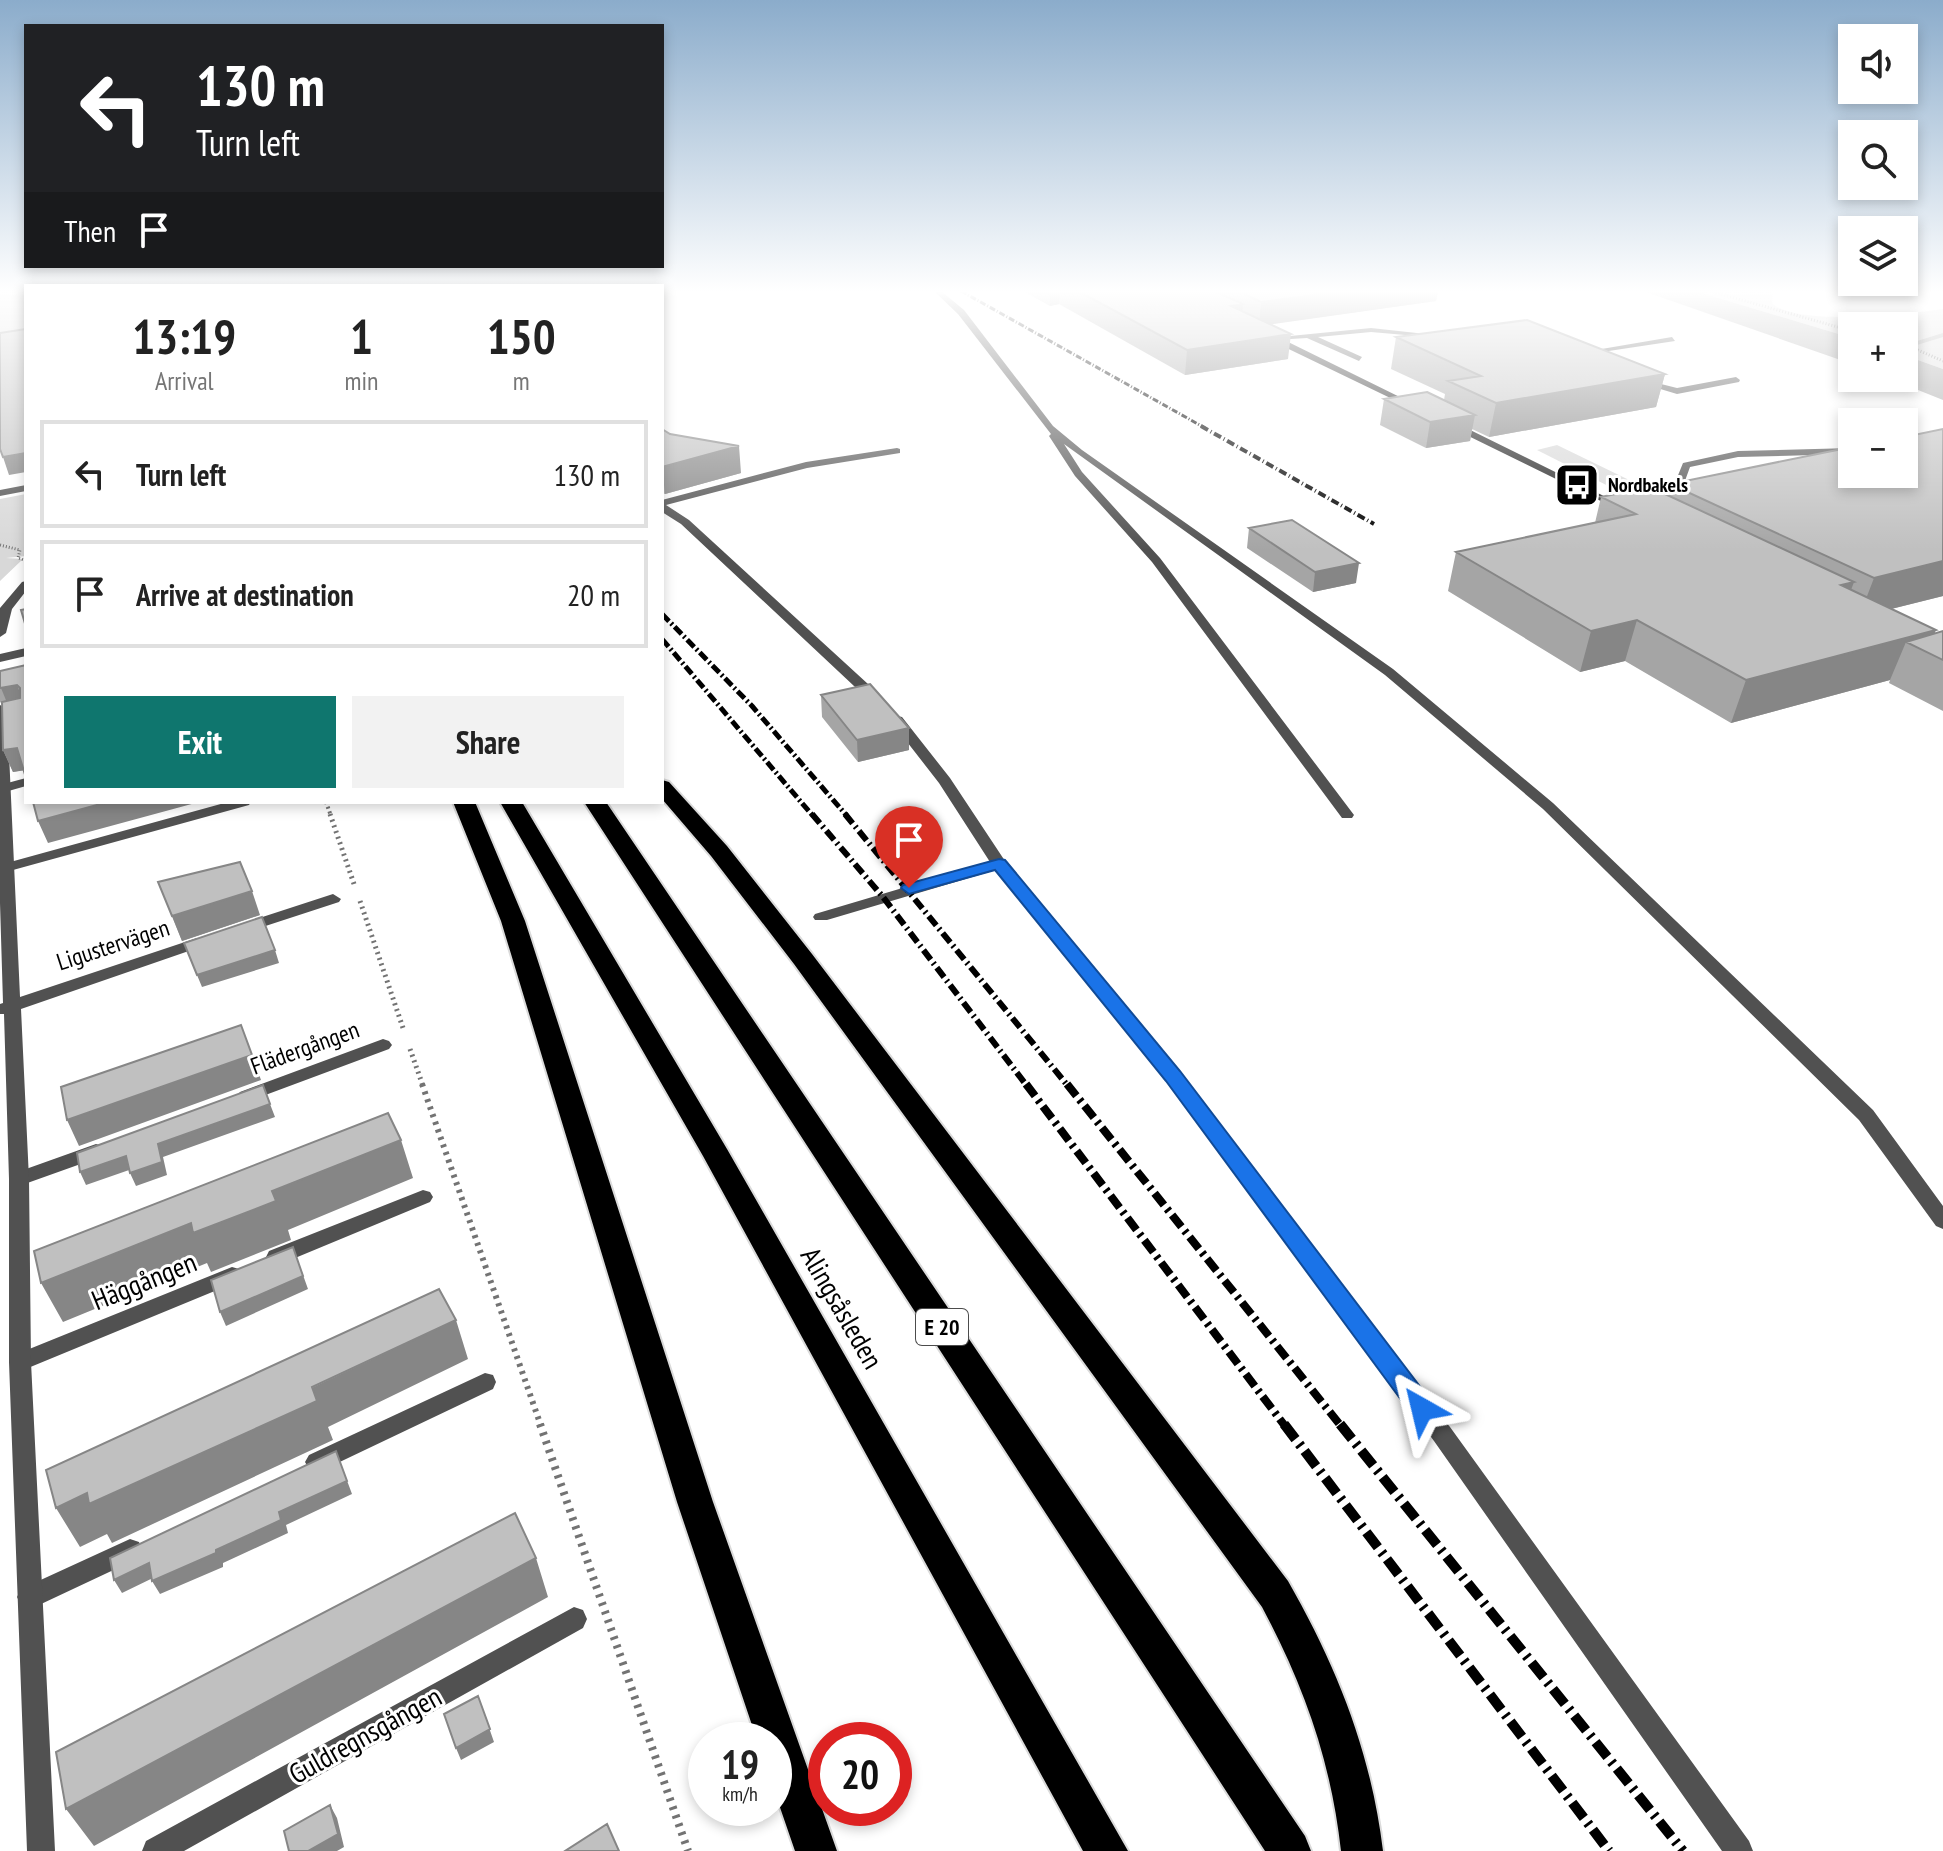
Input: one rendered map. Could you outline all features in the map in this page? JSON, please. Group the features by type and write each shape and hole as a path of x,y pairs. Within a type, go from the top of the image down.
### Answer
{"highway":[{"path":"664,788 719,851 803,959 1248,1555 1289,1618 1325,1688 1346,1746 1358,1808 1362,1851"},
{"path":"465,804 513,921 695,1502 816,1851"},
{"name":"Alingsåsleden","path":"512,804 717,1156 1107,1851"},
{"name":"E 20","path":"596,804 1290,1851"}],"street":[{"path":"1011,377 1050,428 1070,464 1156,560 1347,815"},
{"path":"1354,377 1426,412"},
{"path":"1633,380 1677,391 1736,380"},
{"path":"1439,419 1630,511"},
{"path":"1050,428 1079,452 1389,672 1548,806 1866,1115 1943,1221"},
{"path":"664,504 806,465 897,451"},
{"path":"1661,504 1675,499 1677,483 1686,465 1738,454 1838,451"},
{"path":"0,493 24,488"},
{"path":"664,506 685,522 890,712 945,781 999,864 1192,1101 1442,1434 1739,1851"},
{"path":"0,633 6,608 20,597"},
{"path":"0,658 24,652"},
{"path":"4,715 16,785 8,867 5,1007 19,1179 20,1362 41,1851"},
{"path":"8,867 237,804"},
{"path":"821,917 999,864"},
{"name":"Ligustervägen","path":"5,1007 333,899"},
{"name":"Flädergången","path":"223,1104 383,1045"},
{"path":"19,1179 121,1142"},
{"name":"Häggången","path":"20,1362 423,1197"},
{"path":"300,1469 485,1382"},
{"path":"30,1597 158,1537"},
{"name":"Guldregnsgången","path":"156,1851 574,1619"}],"path":[{"path":"0,545 20,550 18,558 24,560"},
{"path":"327,804 688,1851"}],"shaded area":[{"path":"1918,377 1943,377 1943,400 1918,390"},
{"path":"1557,445 1658,494 1630,497 1537,450"},
{"path":"24,494 24,556 6,558 23,559 0,581 0,499"}],"building":[{"path":"0,377 24,377 24,453 3,457 0,449"},
{"path":"1472,377 1645,377 1496,403 1448,381"},
{"path":"1427,392 1475,415 1430,422 1384,399"},
{"path":"1943,429 1943,561 1874,578 1670,484 1838,450 1838,488 1918,488 1918,434"},
{"path":"664,430 670,434 739,446 664,466"},
{"path":"1650,487 1854,582 1841,585 1936,630 1746,680 1637,620 1591,631 1456,552 1636,514 1601,497"},
{"path":"1292,520 1359,563 1315,572 1249,528"},
{"path":"1943,631 1943,660 1906,642"},
{"path":"24,665 24,771 17,748 3,750 2,702 20,698 20,688 17,685 0,688 0,671"},
{"path":"870,684 909,728 857,740 821,695"},
{"path":"34,804 101,804 38,821"},
{"path":"240,862 252,891 172,916 158,882"},
{"path":"262,917 275,950 197,975 184,943"},
{"path":"241,1025 252,1055 67,1120 61,1087"},
{"path":"263,1085 270,1104 158,1144 162,1162 130,1173 126,1156 80,1172 77,1153"},
{"path":"388,1113 401,1140 272,1191 276,1201 193,1233 191,1223 41,1283 34,1251"},
{"path":"293,1247 303,1276 220,1312 211,1280"},
{"path":"439,1289 456,1320 312,1387 317,1401 89,1504 87,1493 56,1508 46,1470"},
{"path":"336,1451 347,1481 279,1512 281,1520 152,1581 149,1563 114,1580 110,1558"},
{"path":"515,1513 536,1558 66,1809 56,1752"},
{"path":"478,1696 490,1729 456,1748 444,1714"},
{"path":"330,1805 338,1834 308,1851 289,1851 284,1831"},
{"path":"607,1824 619,1851 565,1851"}],"railway":[{"path":"1115,377 1205,428"},
{"path":"1201,426 1374,524"},
{"path":"664,616 752,706 847,816"},
{"path":"664,641 813,816"},
{"path":"812,814 883,897 1027,1086"},
{"path":"845,814 1068,1086"},
{"path":"1026,1084 1285,1426"},
{"path":"1067,1084 1341,1426"},
{"path":"1284,1424 1609,1851"},
{"path":"1340,1424 1683,1851"}],"place":[{"name":"Nordbakels","path":"1577,485"}],"route":[{"path":"909,888 999,864 1173,1076 1422,1409"}]}
